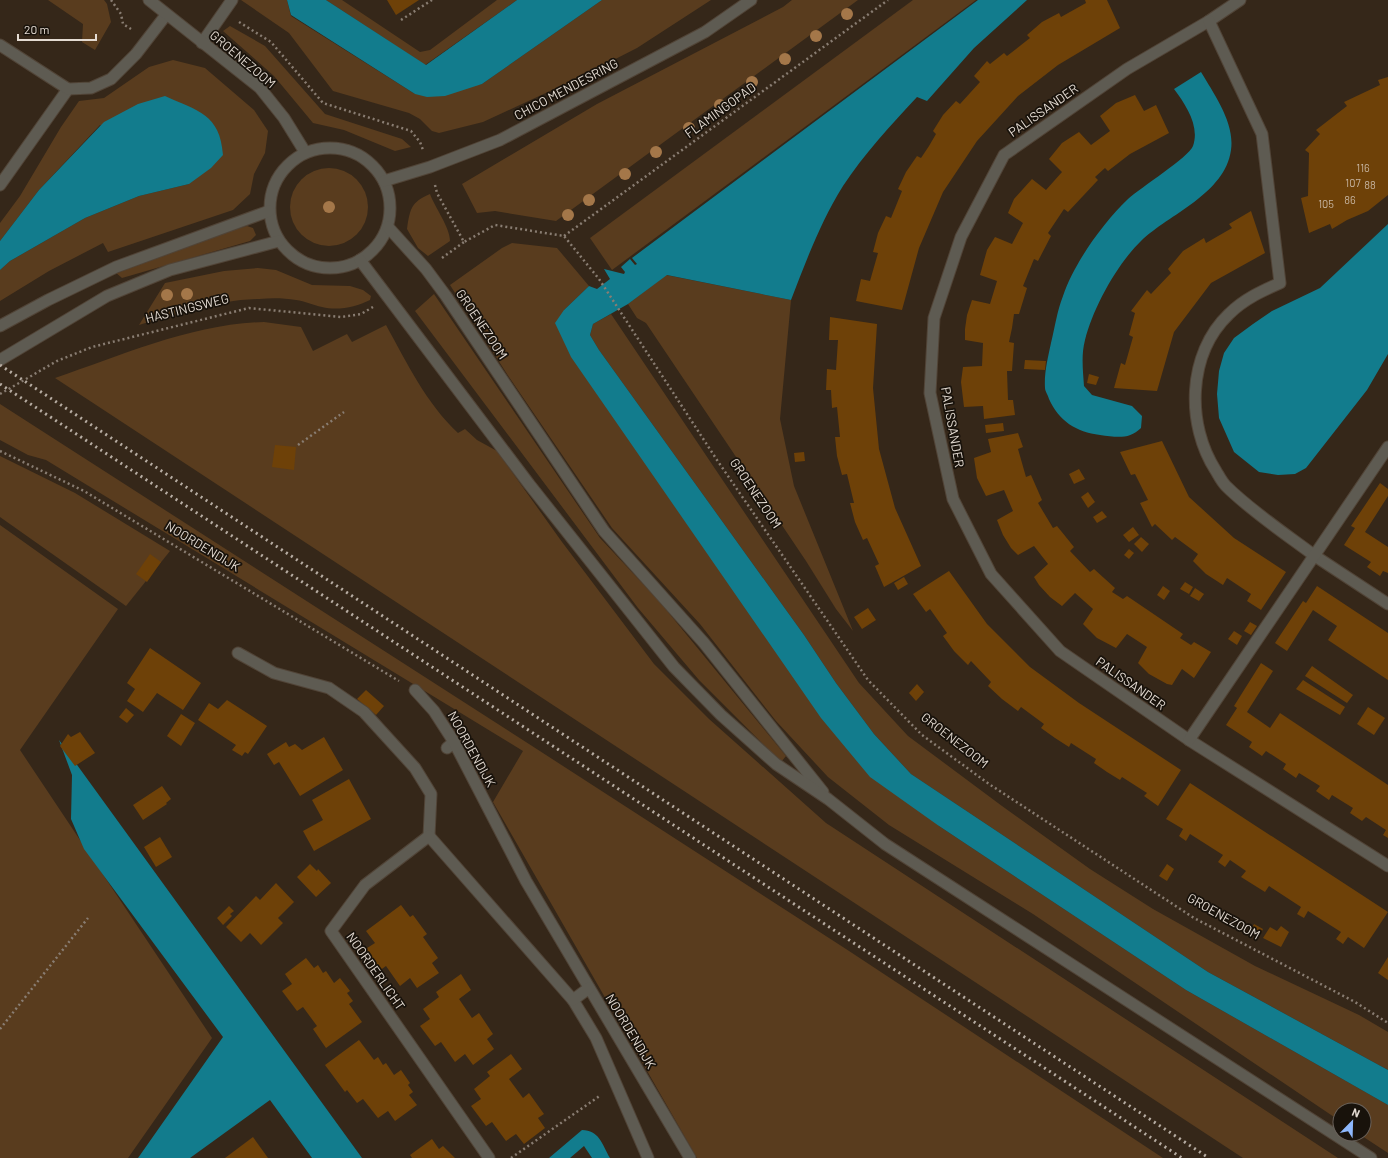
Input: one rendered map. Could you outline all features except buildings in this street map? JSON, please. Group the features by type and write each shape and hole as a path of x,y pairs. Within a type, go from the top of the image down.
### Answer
{"street":[{"name":"GROENEZOOM","path":"149,0 260,88 284,118 305,152"},
{"path":"202,43 232,0"},
{"name":"CHICO MENDESRING","path":"384,182 430,167 500,140 705,32 751,0"},
{"name":"PALISSANDER","path":"1240,0 1209,21 1127,69 1004,154 961,237 934,318 930,393 953,499 991,574 1060,651 1189,740 1388,866"},
{"path":"0,46 68,89 91,88 111,79 136,54 166,15"},
{"path":"1209,21 1262,134 1280,283 1253,295 1228,314 1212,337 1203,355 1197,375 1194,395 1197,426 1209,460 1226,486 1315,556 1388,604"},
{"path":"0,185 68,89"},
{"path":"328,147 351,151 370,163 384,182 390,204 388,227 377,246 360,260 338,268 316,266 295,257 279,241 271,222 269,211 273,187 278,176 286,166 305,152 328,147"},
{"path":"0,326 48,300 116,267 269,211"},
{"name":"GROENEZOOM","path":"388,227 426,269 446,296 604,530 704,642 828,799"},
{"path":"0,360 107,296 170,270 279,241"},
{"name":"GROENEZOOM","path":"360,260 529,484 674,667 721,716 776,764 828,799 886,844 1371,1158"},
{"path":"1189,740 1388,447"},
{"path":"238,653 274,672 330,688 364,712 419,766 431,794 429,836 573,1000 596,1038 648,1158"},
{"name":"NOORDENDIJK","path":"415,690 434,711 450,745 637,1075 690,1158"},
{"name":"NOORDERLICHT","path":"429,836 365,885 331,931 489,1158"},
{"path":"573,1000 589,988"}],"path":[{"path":"110,0 121,14 123,24 147,40"},
{"path":"401,20 432,0"},
{"name":"FLAMINGOPAD","path":"564,236 888,0"},
{"name":"GROENEZOOM","path":"271,42 323,103 411,131 420,142 430,167 437,193 464,242 495,225 564,236 599,279 717,460 868,680 922,735 989,784 1194,918 1355,1002 1388,1023"},
{"name":"HASTINGSWEG","path":"0,394 57,362 92,347 190,322 249,308 341,317 361,314 389,297"},
{"path":"298,445 344,412"},
{"name":"NOORDENDIJK","path":"0,451 84,491 415,690"},
{"path":"0,1029 88,918"},
{"path":"511,1158 590,1102"}],"shaded area":[{"path":"48,0 104,0 107,4 111,22 95,50 82,42 83,24"},
{"path":"241,0 287,0 291,16 415,94 482,84 602,0 711,0 637,48 578,78 483,122 439,133 432,131 420,119 409,113 333,91 289,33"},
{"path":"326,0 342,0 420,52 430,50 497,0 517,0 425,65"},
{"path":"792,0 858,0 556,221 495,211 477,213 462,184 597,104 783,7"},
{"path":"913,0 976,0 612,270 590,238"},
{"path":"230,26 265,46 325,114 402,139 411,147 395,151 344,130 313,123 274,76 223,31"},
{"path":"173,60 205,68 254,110 268,131 265,153 254,174 250,194 233,210 108,252 103,243 49,271 0,301 0,270 10,261 85,218 139,196 189,184 100,125 39,190 0,241 0,223 20,196 61,127 79,101 104,98 149,67"},
{"path":"329,168 344,171 357,179 365,192 368,207 365,222 357,235 344,243 329,246 314,243 301,235 293,222 290,207 293,192 301,179 314,171"},
{"path":"430,194 448,230 450,241 428,256 418,248 407,229 412,207 419,200"},
{"path":"247,226 253,228 256,235 250,241 122,278 114,271 184,245"},
{"path":"512,243 557,248 589,286 564,310 939,826 1186,990 1388,1105 1388,1153 1371,1142 1372,1102 1332,1102 1332,1116 1033,914 889,825 828,777 776,721 700,624 612,528 507,374 450,285 502,248"},
{"path":"258,268 276,270 312,285 350,286 363,290 371,296 370,300 359,305 334,309 303,301 287,299 268,298 243,300 198,308 139,325 165,283 224,271"},
{"path":"666,275 791,300 780,419 794,486 853,631 836,609 806,561 646,323 637,318 628,304"},
{"path":"434,294 600,538 659,601 786,756 781,762 699,680 638,608 415,311"},
{"path":"611,314 859,683 908,736 1090,869 1153,909 1255,966 1359,1015 1388,1032 1388,1070 1208,972 911,774 874,734 836,683 804,635 599,350 590,335 593,324"},
{"path":"264,322 301,327 313,351 347,334 352,342 386,325 418,382 436,409 458,433 465,429 477,440 497,451 562,542 654,664 709,719 826,823 1338,1158 1243,1158 55,378 158,342 184,335 211,328"},
{"path":"0,404 846,949 1163,1158 697,1158 493,802 523,751 46,460 28,455 0,440"},
{"path":"0,456 75,493 170,551 126,606 0,517"},
{"path":"0,525 118,609 20,750 212,1038 128,1158 0,1158"}],"water":[{"path":"287,0 326,0 426,65 517,0 602,0 482,84 445,96 427,97 415,94 291,15"},
{"path":"978,0 1027,0 974,48 927,101 917,97 869,151 835,199 814,242 791,300 667,275 628,304 593,324 590,335 599,350 804,635 836,683 874,734 911,774 1208,972 1388,1070 1388,1105 1186,990 939,826 870,777 821,718 571,357 555,323 564,310 589,286 597,289 610,279 604,269 624,274 625,272 621,267 630,259 635,265 637,264 632,258"},
{"path":"1201,72 1227,119 1230,130 1231,150 1227,165 1218,179 1207,191 1141,241 1123,262 1107,287 1094,314 1085,340 1083,351 1084,386 1092,395 1132,406 1142,416 1141,428 1132,434 1122,437 1100,435 1083,431 1069,424 1063,419 1053,407 1045,389 1048,359 1061,302 1074,270 1090,244 1118,209 1134,194 1174,165 1190,151 1195,138 1193,123 1191,116 1174,89"},
{"path":"165,96 197,110 212,122 221,141 223,155 211,168 189,184 139,196 85,218 10,261 0,270 0,241 39,190 104,122 138,104"},
{"path":"1388,224 1388,354 1367,390 1306,468 1295,474 1278,475 1259,472 1234,452 1219,418 1217,394 1219,371 1224,353 1234,338 1272,311 1320,288"},
{"path":"59,740 362,1158 312,1158 270,1100 190,1158 138,1158 223,1037 84,849 71,819 72,775"},
{"path":"582,1130 592,1132 596,1135 610,1158 592,1158 584,1146 570,1158 549,1158"}],"railway":[{"path":"0,365 1209,1158"},
{"path":"0,384 1182,1158"}]}
